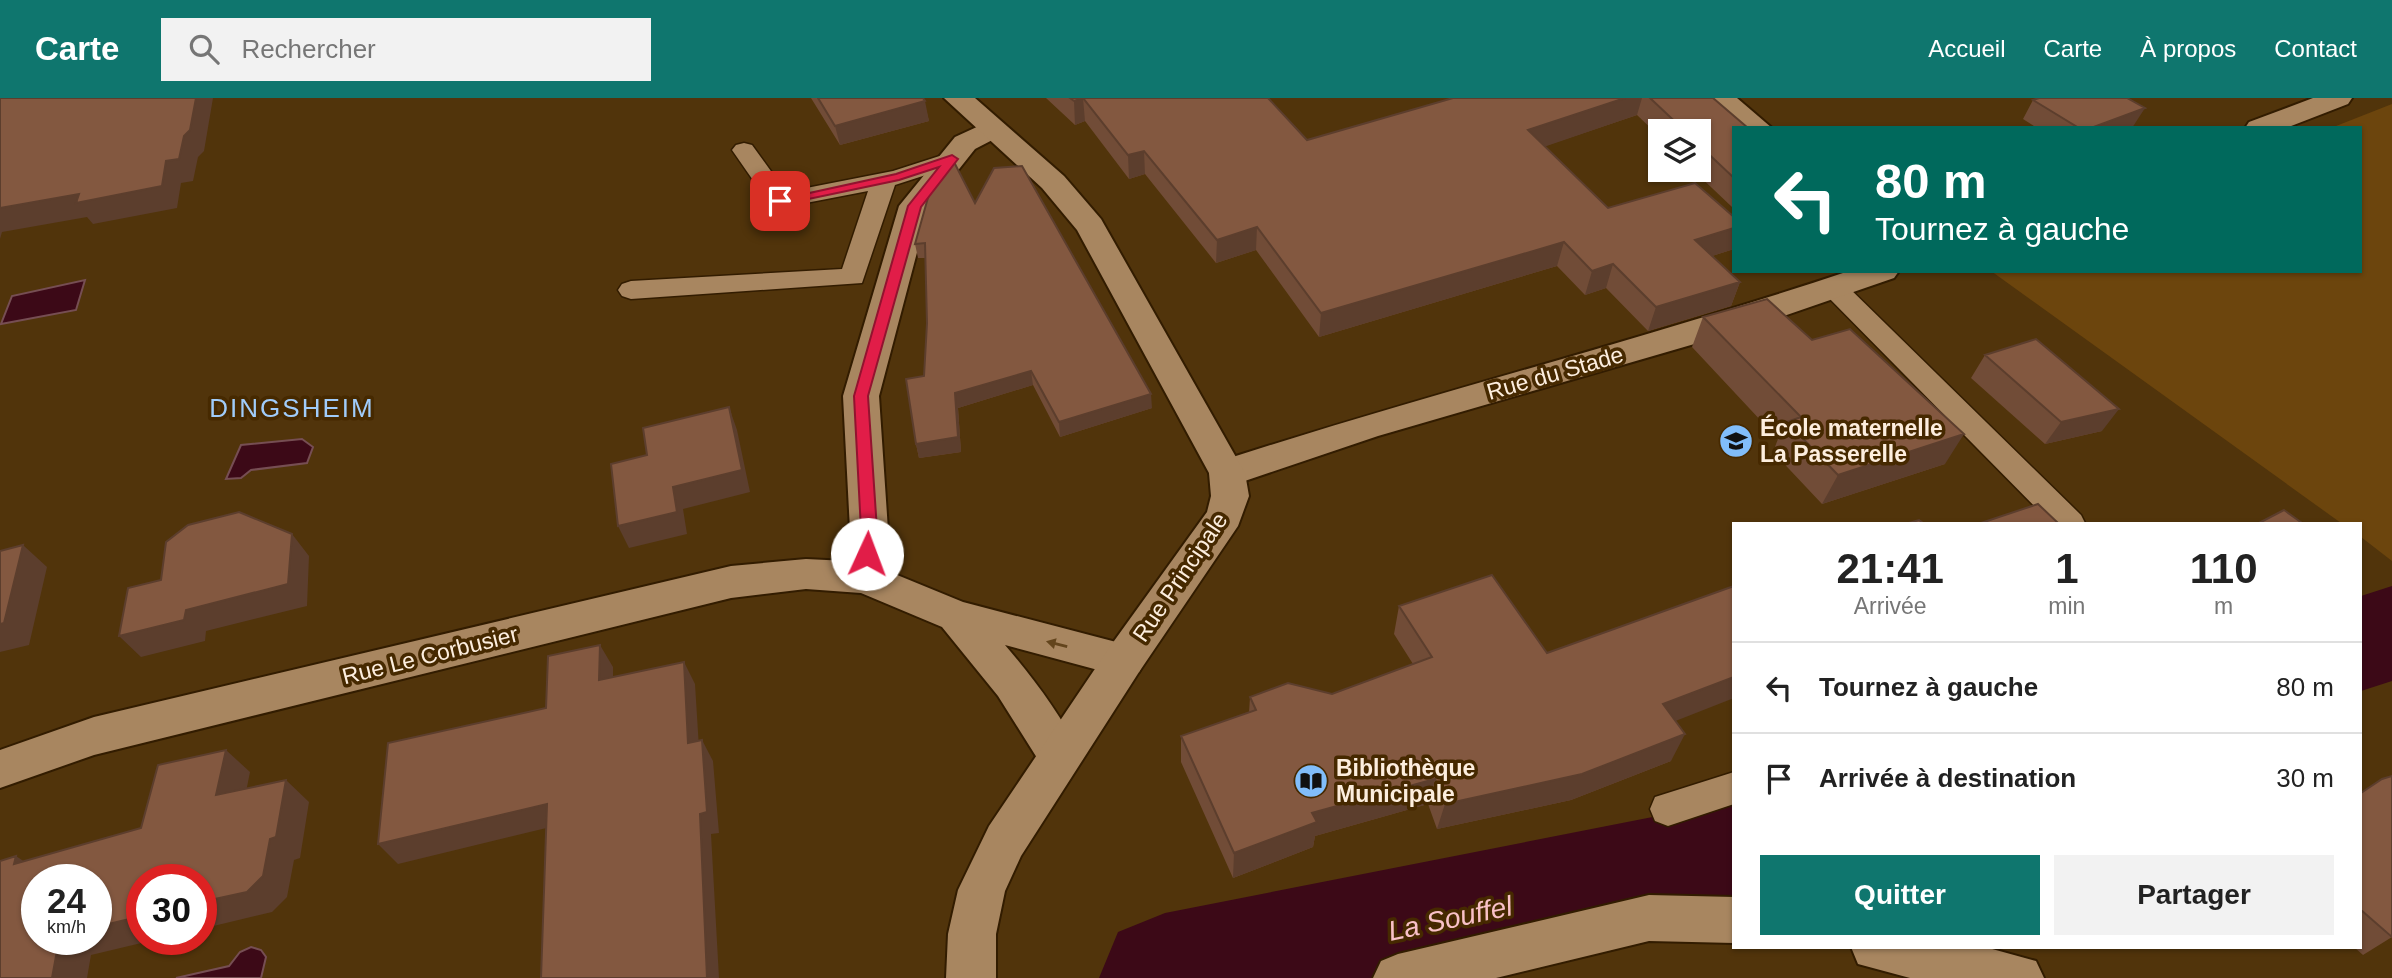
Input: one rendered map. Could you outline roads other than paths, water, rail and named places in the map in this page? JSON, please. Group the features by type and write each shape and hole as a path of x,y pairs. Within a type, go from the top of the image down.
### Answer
{"street":[{"name":"Rue Principale","path":"958,98 1053,182 1090,226 1227,473 1230,496 1225,516 1124,660 1004,841 982,890 972,934 971,978"},
{"path":"1720,98 1755,126"},
{"path":"2264,126 2338,98"},
{"path":"865,578 869,530 861,396 914,206 965,143 992,129"},
{"name":"Rue du Stade","path":"1227,473 1366,427 1734,321 1877,273"},
{"name":"Rue Le Corbusier","path":"0,769 94,736 731,582 806,574 865,578 957,617 1124,660"},
{"path":"957,617 1013,684 1059,756"},
{"path":"1398,978 1649,918 1732,920"},
{"path":"1884,949 2018,978"}],"lane":[{"path":"744,150 780,201 884,180 952,159"},
{"path":"631,290 853,277 884,180"},
{"path":"1834,288 2069,522"},
{"path":"1668,808 1732,789"}],"waterway":[{"name":"La Souffel","path":"2362,645 2392,630"},
{"name":"La Souffel","path":"1165,978 1732,858"}],"place":[{"name":"École maternelle La Passerelle","path":"1736,441"},
{"name":"Bibliothèque Municipale","path":"1311,781"}],"district":[{"name":"DINGSHEIM","path":"292,408"}]}
